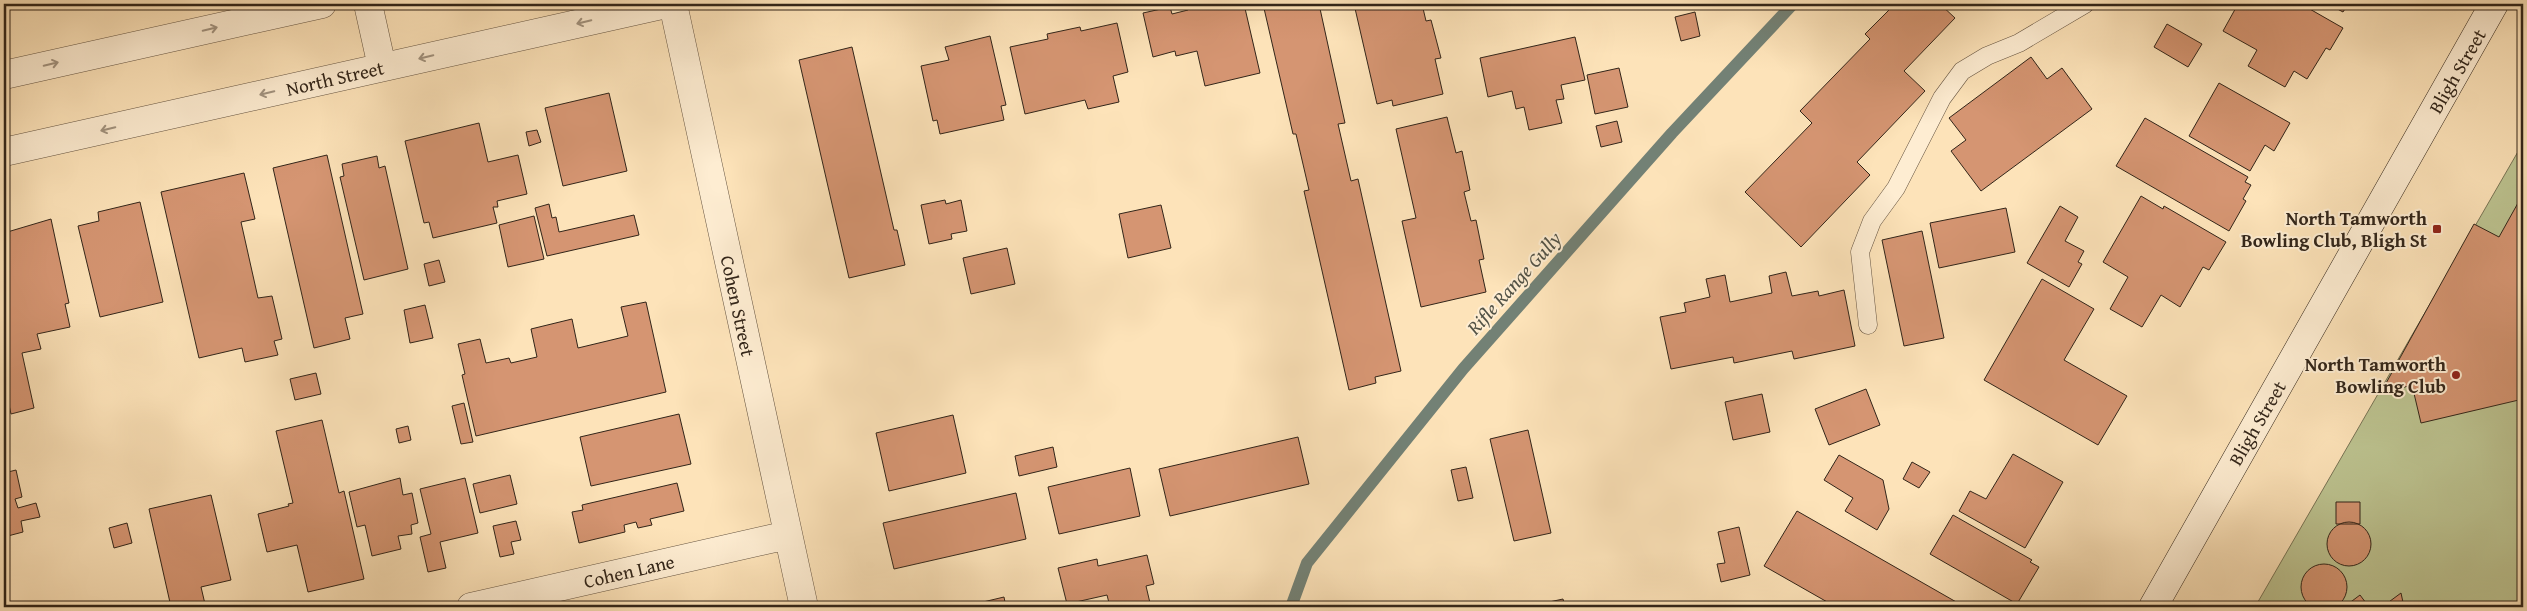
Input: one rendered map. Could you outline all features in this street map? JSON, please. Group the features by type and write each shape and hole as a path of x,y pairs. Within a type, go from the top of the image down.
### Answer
{"street":[{"path":"4,75 322,4"},
{"path":"368,4 382,67"},
{"name":"North Street","path":"4,152 666,4"},
{"name":"Cohen Street","path":"673,4 804,607"},
{"name":"Bligh Street","path":"2153,607 2494,4"},
{"name":"Cohen Lane","path":"471,607 788,535"}],"lane":[{"path":"1868,325 1860,252 1872,221 1896,188 1942,98 1962,71 1986,56 2019,43 2085,4"}],"green space":[{"name":"North Tamworth Bowling Club","path":"2523,143 2523,607 2255,607"}],"building":[{"path":"1186,4 1244,4 1260,73 1205,86 1197,51 1176,56 1175,51 1153,57 1143,13 1170,7 1172,14 1188,10"},
{"path":"1263,4 1319,4 1345,123 1338,124 1351,181 1358,179 1401,371 1375,377 1376,383 1349,390 1304,191 1309,190 1296,134 1293,134"},
{"path":"1354,4 1422,4 1426,21 1431,20 1441,58 1435,59 1443,94 1393,106 1392,100 1377,104"},
{"path":"1895,4 1940,4 1955,18 1904,71 1925,91 1857,162 1870,175 1801,247 1745,192 1812,123 1800,111 1870,39 1865,34"},
{"path":"2238,4 2301,4 2343,28 2330,50 2326,48 2307,79 2294,71 2285,87 2248,66 2257,50 2223,31"},
{"path":"2328,4 2348,4 2343,12"},
{"path":"1695,12 1700,36 1681,41 1675,17"},
{"path":"1117,23 1128,72 1113,76 1119,102 1088,109 1085,100 1025,114 1010,47 1048,39 1047,34 1080,27 1081,31"},
{"path":"2167,24 2202,44 2188,67 2154,47"},
{"path":"990,36 1006,105 1001,106 1004,120 940,134 937,120 933,121 921,66 949,60 945,47"},
{"path":"1575,37 1585,80 1561,85 1564,99 1556,100 1562,123 1529,130 1524,107 1516,109 1512,91 1488,97 1480,58"},
{"path":"852,47 894,230 897,230 905,265 849,278 799,60"},
{"path":"2031,57 2047,79 2062,68 2092,109 1981,191 1951,151 1966,140 1949,118"},
{"path":"1619,68 1628,107 1595,114 1587,75"},
{"path":"2219,83 2290,123 2274,151 2265,145 2250,171 2189,136"},
{"path":"609,93 627,171 563,186 545,108"},
{"path":"1447,117 1456,153 1462,151 1470,190 1464,192 1471,221 1476,220 1484,259 1479,260 1486,292 1421,307 1402,221 1416,218 1396,129"},
{"path":"2145,118 2248,177 2245,182 2251,185 2243,199 2246,201 2229,231 2116,166"},
{"path":"1617,121 1622,142 1601,147 1596,126"},
{"path":"479,123 488,162 518,155 527,194 497,201 498,207 493,207 497,223 433,238 429,222 424,223 405,141"},
{"path":"537,130 541,142 529,146 526,132"},
{"path":"327,155 363,314 345,318 350,339 314,348 273,168"},
{"path":"377,156 379,168 385,166 408,269 364,280 340,177 344,176 342,164"},
{"path":"244,173 255,219 241,222 258,298 272,296 282,339 274,341 278,355 245,362 242,348 199,358 161,192"},
{"path":"2523,194 2523,399 2421,423 2412,385 2394,390 2385,385 2474,224 2499,237"},
{"path":"2141,196 2163,209 2164,206 2226,242 2209,270 2203,267 2180,307 2161,295 2142,327 2110,309 2128,277 2103,262"},
{"path":"945,200 946,204 961,200 967,231 951,234 952,239 929,244 921,205"},
{"path":"140,202 163,302 100,317 78,226 99,221 98,212"},
{"path":"549,204 552,218 556,217 559,232 634,215 639,235 547,256 535,208"},
{"path":"1161,205 1171,248 1128,258 1119,214"},
{"path":"2060,206 2078,217 2065,241 2084,251 2078,262 2082,264 2069,287 2027,263"},
{"path":"2006,208 2015,252 1939,268 1930,223"},
{"path":"534,216 544,259 508,267 499,225"},
{"path":"51,219 69,303 65,304 70,327 37,334 41,349 22,353 34,408 11,414 4,382 4,233"},
{"path":"1922,231 1944,338 1904,346 1882,240"},
{"path":"1007,248 1015,284 971,294 963,258"},
{"path":"439,260 445,282 429,286 424,264"},
{"path":"1786,272 1792,296 1818,291 1819,296 1844,290 1855,346 1794,359 1792,351 1734,363 1733,357 1671,369 1660,317 1686,312 1684,303 1710,297 1706,279 1725,275 1730,302 1772,293 1769,276"},
{"path":"2042,279 2094,309 2064,360 2127,396 2098,445 1984,380"},
{"path":"646,302 666,392 476,436 462,375 465,374 458,344 480,339 486,363 509,358 511,363 537,357 531,329 572,319 578,348 628,336 621,307"},
{"path":"425,305 433,338 410,343 404,310"},
{"path":"316,373 321,394 295,400 290,379"},
{"path":"1866,389 1880,425 1829,445 1815,409"},
{"path":"1762,394 1770,432 1733,440 1725,402"},
{"path":"464,403 473,442 461,444 452,406"},
{"path":"679,414 691,464 591,486 580,437"},
{"path":"953,415 966,473 889,491 876,433"},
{"path":"322,420 339,493 344,491 364,579 308,592 297,545 267,552 258,514 289,506 288,504 293,503 276,431"},
{"path":"408,426 411,440 399,443 396,429"},
{"path":"1528,430 1551,533 1514,541 1490,439"},
{"path":"1298,437 1309,484 1170,516 1159,469"},
{"path":"1053,447 1057,467 1019,476 1015,456"},
{"path":"2013,454 2063,482 2025,548 1959,511 1970,491 1986,499"},
{"path":"1839,455 1883,480 1889,509 1877,530 1845,511 1853,498 1824,480"},
{"path":"1912,462 1930,472 1919,488 1903,479"},
{"path":"1466,467 1473,498 1458,501 1451,470"},
{"path":"1130,468 1140,516 1059,534 1048,487"},
{"path":"16,470 22,497 15,499 18,508 36,503 40,517 21,521 23,532 4,537 4,473"},
{"path":"510,475 517,504 480,513 473,484"},
{"path":"400,478 403,495 412,493 418,523 411,525 412,534 398,536 401,549 372,556 365,525 357,527 349,492"},
{"path":"465,478 478,533 440,542 446,568 428,572 420,537 431,534 420,489"},
{"path":"677,483 684,511 650,519 652,525 638,528 636,522 624,525 625,532 579,543 572,512 583,510 582,505"},
{"path":"1016,493 1026,539 894,569 883,523"},
{"path":"211,495 231,580 201,587 205,604 191,607 171,607 149,509"},
{"path":"2336,502 2360,502 2360,524 2336,524"},
{"path":"1797,511 1965,607 1836,607 1764,566"},
{"path":"1953,515 2032,560 2030,562 2039,567 2017,604 1930,554"},
{"path":"516,521 521,540 511,542 514,554 500,557 493,526"},
{"path":"2353,522 2365,528 2370,535 2370,553 2365,560 2358,565 2345,566 2337,563 2330,556 2327,540 2330,532 2337,525"},
{"path":"127,523 132,543 114,548 109,528"},
{"path":"1739,527 1750,575 1721,582 1717,564 1725,563 1718,532"},
{"path":"1147,555 1154,584 1146,586 1150,603 1132,607 1110,607 1107,595 1067,604 1058,568 1097,559 1098,566"},
{"path":"2324,564 2337,568 2343,574 2347,587 2343,600 2337,606 2324,610 2311,606 2305,600 2301,587 2305,574 2311,568"},
{"path":"2401,593 2404,607 2382,607"},
{"path":"2360,595 2369,607 2344,607"},
{"path":"1004,597 1006,607 962,607"},
{"path":"1563,599 1565,607 1526,607"}],"waterway":[{"name":"Rifle Range Gully","path":"1291,607 1307,563 1463,369 1672,133 1793,4"}],"place":[{"name":"North Tamworth Bowling Club, Bligh St","path":"2437,229"},
{"name":"North Tamworth Bowling Club","path":"2456,375"}]}
